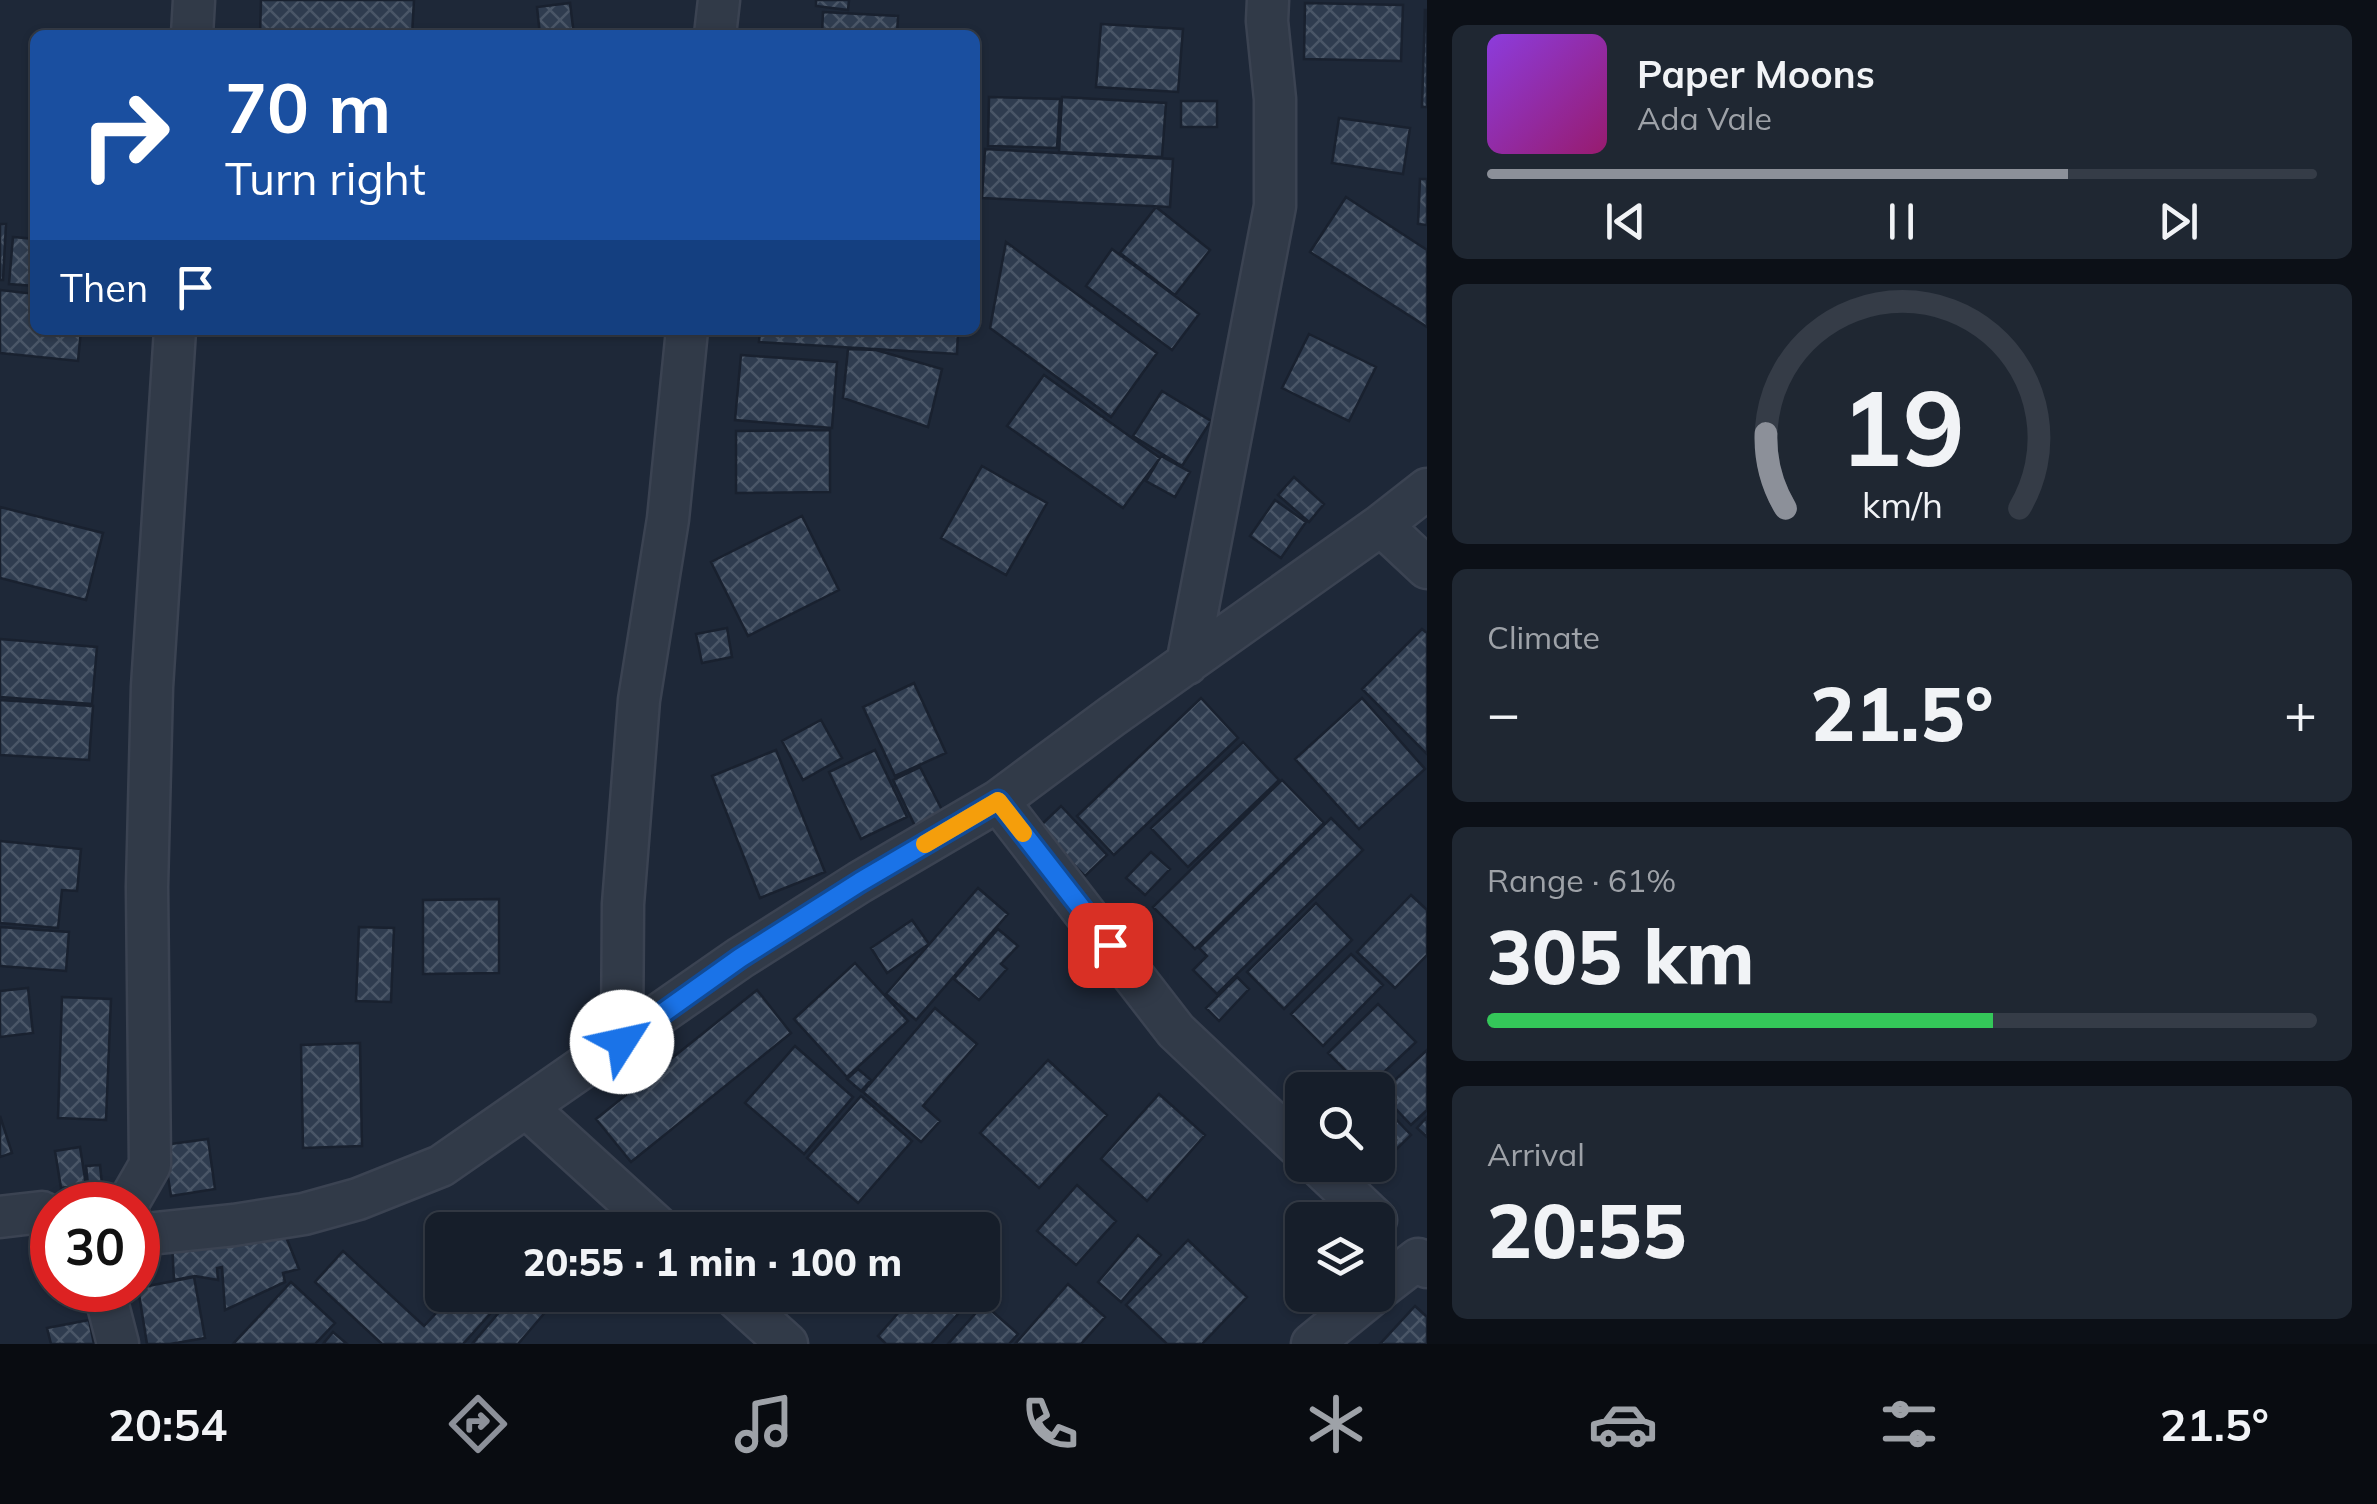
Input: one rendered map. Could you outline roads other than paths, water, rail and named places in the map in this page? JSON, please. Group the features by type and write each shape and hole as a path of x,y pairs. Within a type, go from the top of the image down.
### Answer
{"street":[{"path":"192,30 194,0"},
{"path":"715,30 718,0"},
{"path":"1187,664 1276,206 1275,100 1268,0"},
{"path":"141,1182 150,1165 147,887 152,687 175,335"},
{"path":"622,1042 623,904 639,700 668,519 686,335"},
{"path":"160,1233 304,1214 358,1199 440,1166 740,958 998,801 1427,489"},
{"path":"1381,525 1427,568"},
{"path":"998,801 1176,1031 1285,1134"},
{"path":"526,1107 641,1212"},
{"path":"1336,1182 1357,1202"},
{"path":"0,1217 30,1216"},
{"path":"1395,1238 1422,1263 1395,1280"},
{"path":"110,1312 118,1344"},
{"path":"752,1312 787,1344"},
{"path":"1312,1344 1351,1312"}]}
